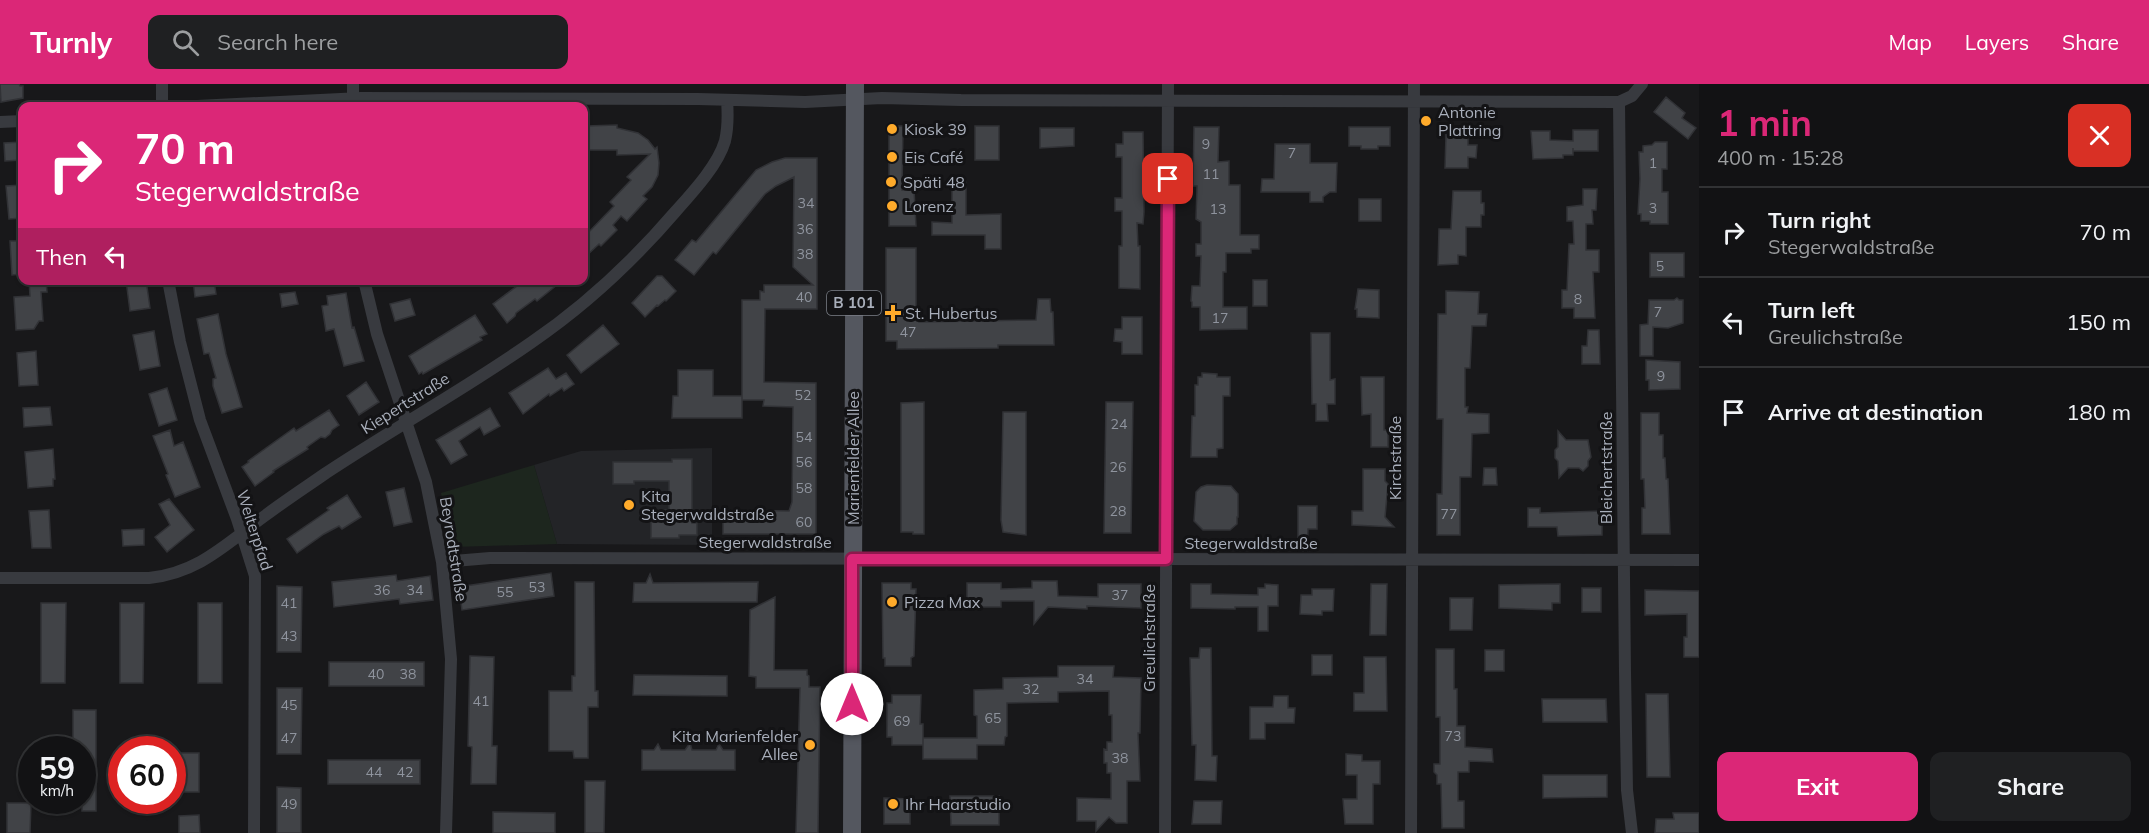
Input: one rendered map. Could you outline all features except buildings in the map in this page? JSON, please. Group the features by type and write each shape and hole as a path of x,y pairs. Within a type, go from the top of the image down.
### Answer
{"main road":[{"name":"Marienfelder Allee","path":"852,833 855,92"}],"street":[{"path":"162,84 162,102"},
{"path":"353,84 353,102"},
{"name":"Greulichstraße","path":"1165,833 1168,84"},
{"name":"Kirchstraße","path":"1411,833 1414,84"},
{"path":"372,102 561,92 805,102 855,92 961,100 1620,102 1632,96 1642,84"},
{"name":"Kiepertstraße","path":"0,578 149,578 167,576 199,564 324,475 534,341 581,304 628,262 694,190 725,142 727,100"},
{"name":"Bleichertstraße","path":"1620,102 1623,560 1627,790 1632,833"},
{"path":"0,122 18,121"},
{"name":"Welterpfad","path":"169,285 183,358 200,420 254,568 256,586 254,833"},
{"name":"Beyrodtstraße","path":"365,285 377,334 426,482 442,562 451,659 446,833"},
{"name":"Stegerwaldstraße","path":"442,562 490,558 1699,560"}],"shaded area":[{"name":"Kita Stegerwaldstraße","path":"712,448 712,545 557,544 534,465 581,451"},
{"path":"534,465 557,544 453,547 441,493"}],"place":[{"name":"Antonie Plattring","path":"1426,121"},
{"name":"Kiosk 39","path":"892,129"},
{"name":"Eis Café","path":"892,157"},
{"name":"Späti 48","path":"891,182"},
{"name":"Lorenz","path":"892,206"},
{"name":"St. Hubertus","path":"893,313"},
{"name":"Kita Stegerwaldstraße","path":"629,505"},
{"name":"Pizza Max","path":"892,602"},
{"name":"Kita Marienfelder Allee","path":"810,745"},
{"name":"Ihr Haarstudio","path":"893,804"}],"route":[{"path":"852,704 852,559 1166,559 1168,179"}]}
